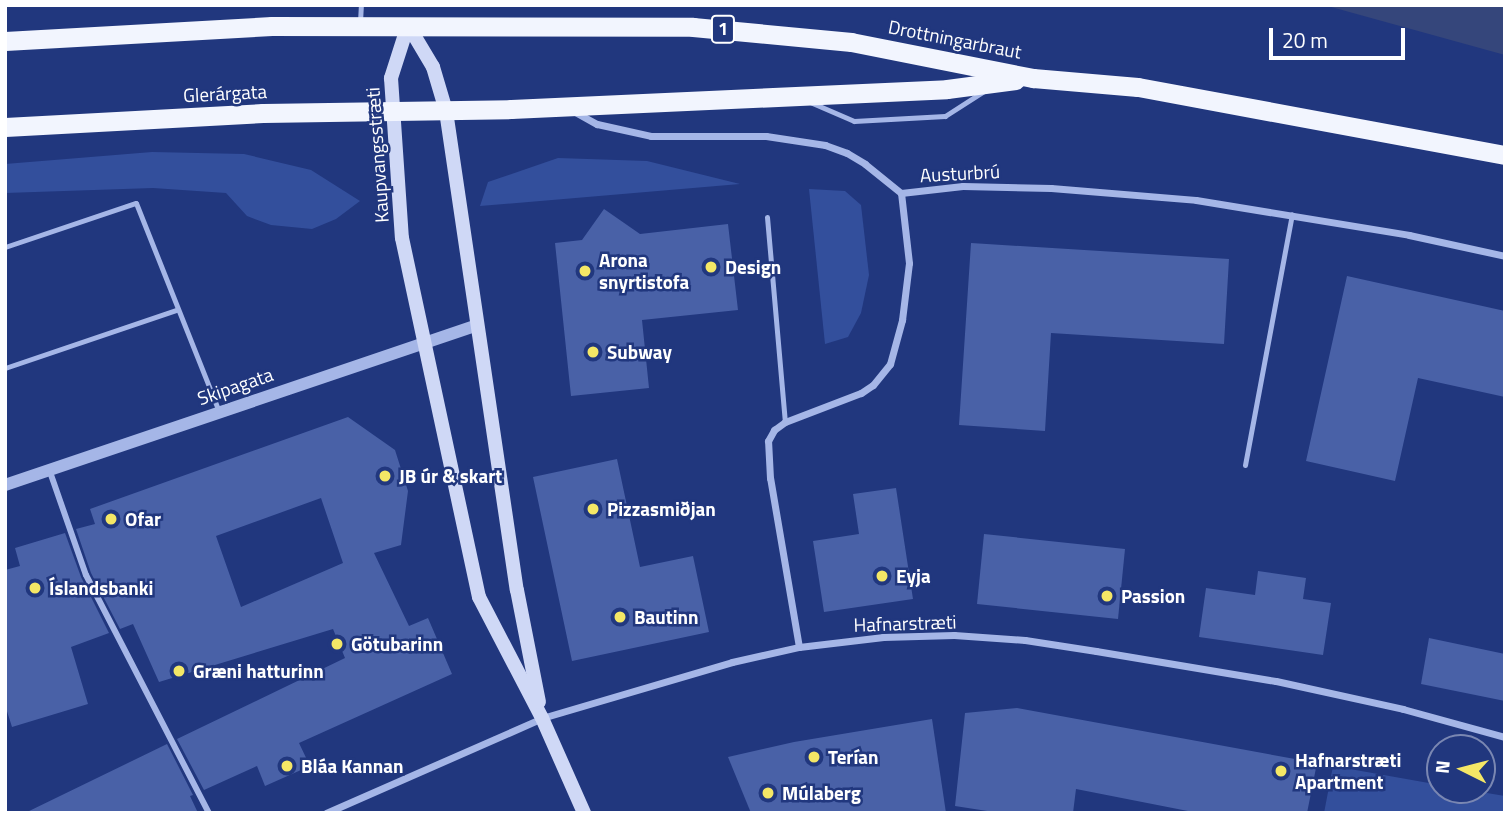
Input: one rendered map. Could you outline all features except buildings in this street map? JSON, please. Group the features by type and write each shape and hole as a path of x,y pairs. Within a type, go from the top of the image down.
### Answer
{"highway":[{"name":"1","path":"5,41 272,26 408,25"},
{"name":"Drottningarbraut","path":"408,25 707,28 851,42 1033,78 1100,82 1165,92 1505,155"},
{"name":"Drottningarbraut","path":"446,111 947,89 1033,78"},
{"name":"Glerárgata","path":"5,127 262,113 446,111"}],"main road":[{"name":"Kaupvangsstræti","path":"408,25 433,66 446,111 517,590 542,718"},
{"name":"Kaupvangsstræti","path":"408,25 391,78 402,238 479,597 542,718 584,813"}],"street":[{"path":"566,106 597,124 651,136 766,136 825,145 856,158 884,176 901,193"},
{"name":"Austurbrú","path":"785,422 861,393 873,385 890,364 902,320 909,263 901,193 963,186 1051,188 1196,200 1292,214 1505,256"},
{"name":"Skipagata","path":"5,485 478,325"},
{"path":"785,422 774,430 768,441 767,457 799,647"},
{"path":"49,469 86,575 209,813"},
{"name":"Hafnarstræti","path":"326,813 542,718 732,662 799,647 883,637 954,635 1026,640 1276,681 1403,709 1505,737"}],"lane":[{"path":"360,26 361,5"},
{"path":"794,95 854,121 945,116 998,82"},
{"path":"5,247 136,203 176,310 219,412"},
{"path":"1245,465 1292,214"},
{"path":"767,217 785,422"},
{"path":"5,368 176,310"}],"shaded area":[{"path":"1324,5 1505,5 1505,55"},
{"path":"152,152 244,154 311,170 360,201 336,219 312,229 271,225 247,216 226,193 153,188 5,193 5,164"},
{"path":"558,158 647,161 740,184 480,206 488,182"},
{"path":"809,189 845,191 861,205 869,275 861,313 848,337 825,344"},
{"path":"1333,766 1426,783 1426,804 1496,804 1496,794 1505,796 1505,813 1324,813"}],"place":[{"name":"Design","path":"711,267"},
{"name":"Arona snyrtistofa","path":"585,271"},
{"name":"Subway","path":"593,352"},
{"name":"JB úr & skart","path":"385,476"},
{"name":"Pizzasmiðjan","path":"593,509"},
{"name":"Ofar","path":"111,519"},
{"name":"Eyja","path":"882,576"},
{"name":"Íslandsbanki","path":"35,588"},
{"name":"Passion","path":"1107,596"},
{"name":"Bautinn","path":"620,617"},
{"name":"Götubarinn","path":"337,644"},
{"name":"Græni hatturinn","path":"179,671"},
{"name":"Terían","path":"814,757"},
{"name":"Bláa Kannan","path":"287,766"},
{"name":"Hafnarstræti Apartment","path":"1281,771"},
{"name":"Múlaberg","path":"768,793"}]}
